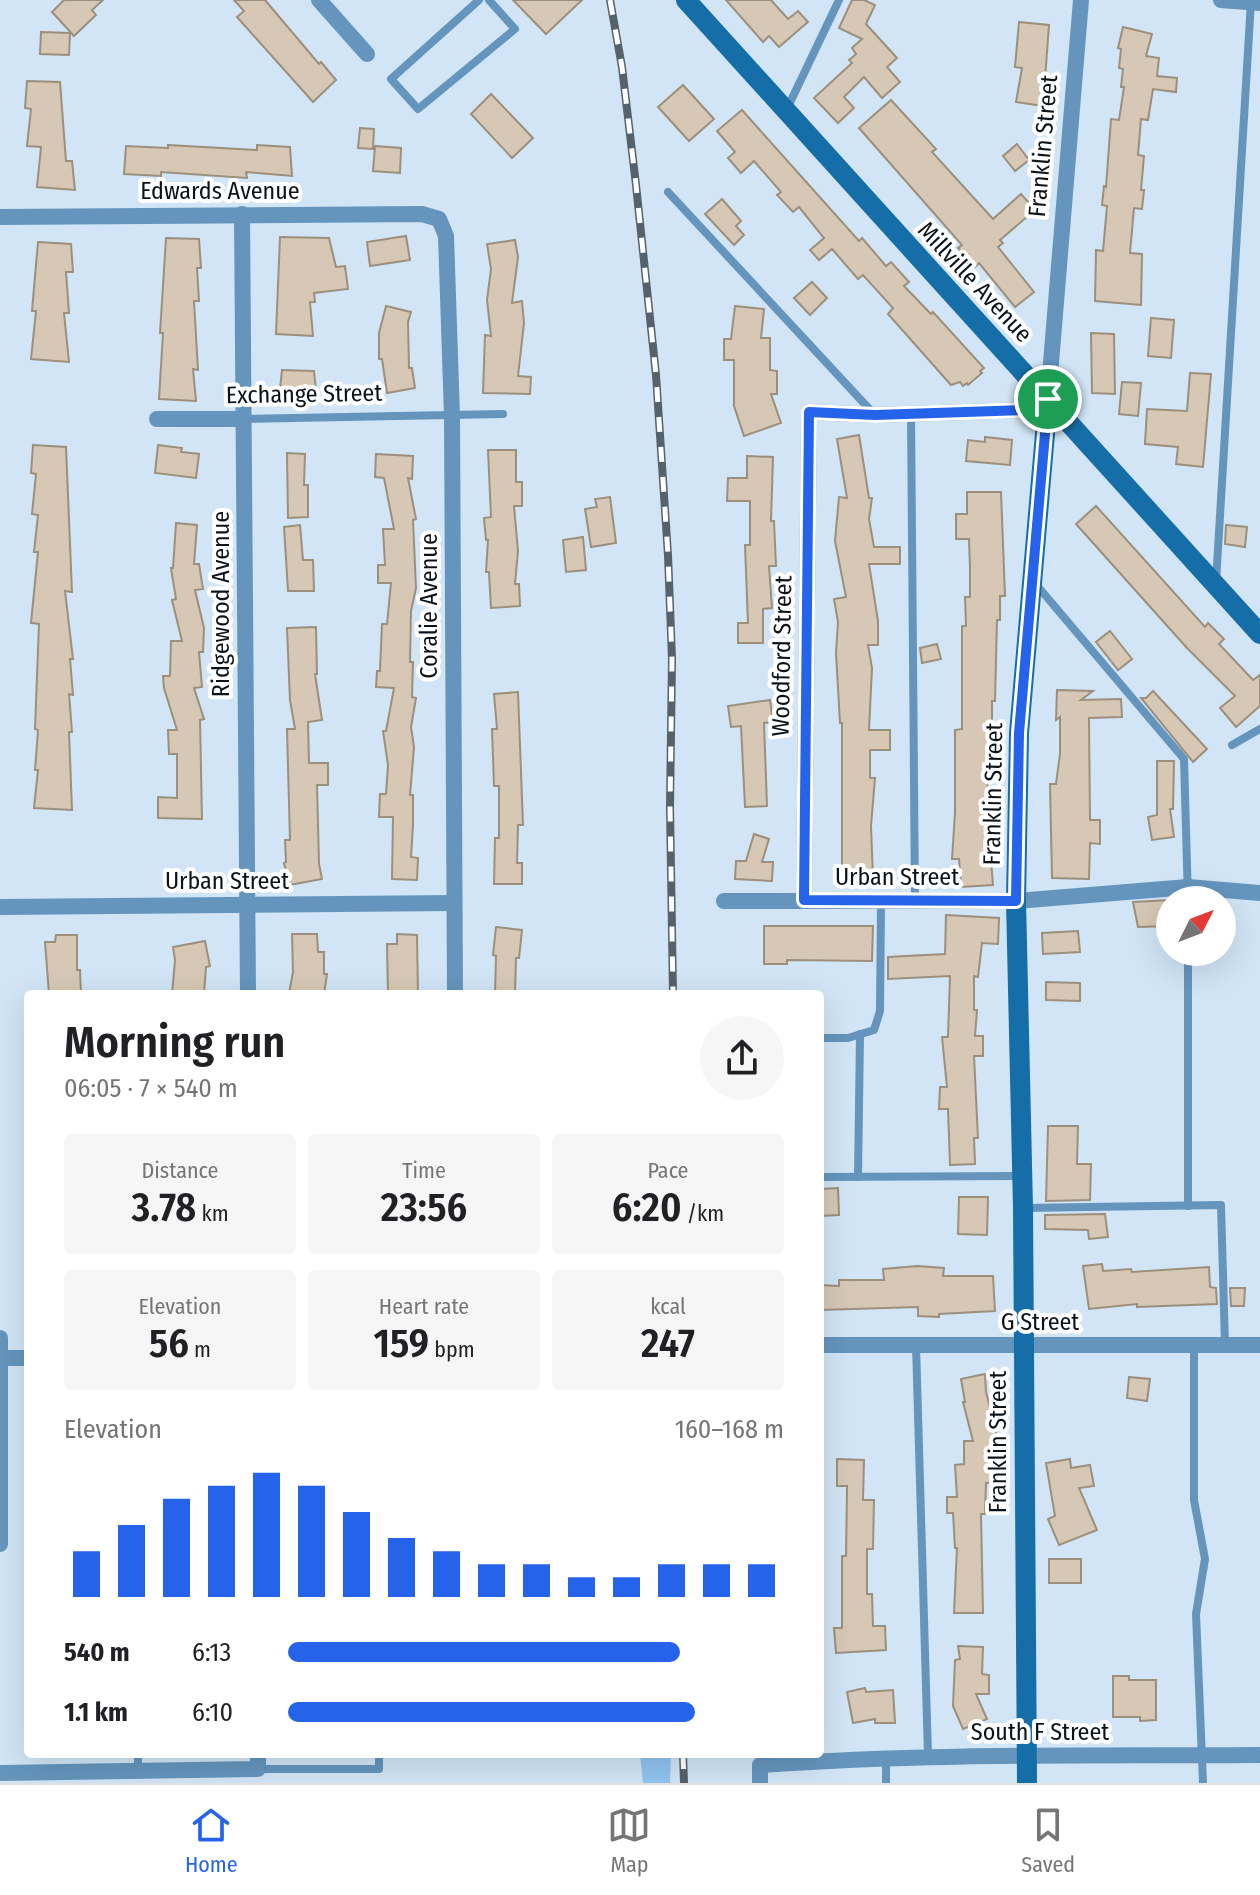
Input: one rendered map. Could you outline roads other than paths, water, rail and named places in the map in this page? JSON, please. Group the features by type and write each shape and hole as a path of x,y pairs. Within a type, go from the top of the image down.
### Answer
{"street":[{"path":"319,0 367,54"},
{"name":"Millville Avenue","path":"686,0 1260,634"},
{"name":"Franklin Street","path":"1027,1783 1023,1176 1016,901 1019,733 1081,0"},
{"path":"1221,0 1254,2"},
{"name":"Ridgewood Avenue","path":"242,214 248,990"},
{"name":"Edwards Avenue","path":"0,217 422,214 439,219"},
{"name":"Coralie Avenue","path":"439,219 446,236 452,416 455,990"},
{"path":"875,415 1025,410 1048,399"},
{"name":"Woodford Street","path":"804,900 809,412 875,415"},
{"name":"Exchange Street","path":"157,419 244,419"},
{"name":"Urban Street","path":"1236,893 1260,893"},
{"name":"Urban Street","path":"724,901 1016,901 1156,895"},
{"name":"Urban Street","path":"0,907 454,903"},
{"path":"0,1338 0,1544"},
{"name":"G Street","path":"824,1345 1260,1345"},
{"path":"1,1358 24,1358"},
{"name":"South F Street","path":"824,1757 1260,1755"},
{"name":"South F Street","path":"760,1783 760,1765 812,1758"},
{"path":"0,1773 138,1771 258,1762"}],"lane":[{"path":"479,0 391,79 418,109 515,29 489,0"},
{"path":"785,111 839,0"},
{"path":"1216,587 1254,2"},
{"path":"668,192 875,415"},
{"name":"Exchange Street","path":"244,419 503,414"},
{"path":"911,414 915,902"},
{"path":"1031,579 1184,759 1188,886"},
{"path":"1232,745 1260,729"},
{"path":"824,1038 848,1038 874,1030 880,1011 881,902"},
{"path":"1188,966 1188,1206"},
{"path":"858,1177 860,1034"},
{"path":"824,1177 1023,1176"},
{"path":"1023,1208 1221,1205 1225,1345"},
{"path":"916,1345 928,1755"},
{"path":"1194,1345 1194,1500 1205,1559 1196,1614 1203,1783"},
{"path":"886,1757 886,1783"},
{"path":"138,1758 138,1771"},
{"path":"258,1762 379,1769 379,1758"}],"railway":[{"path":"610,0 622,67 656,375 668,555 672,659 670,807 673,990"},
{"path":"683,1758 684,1783"}]}
